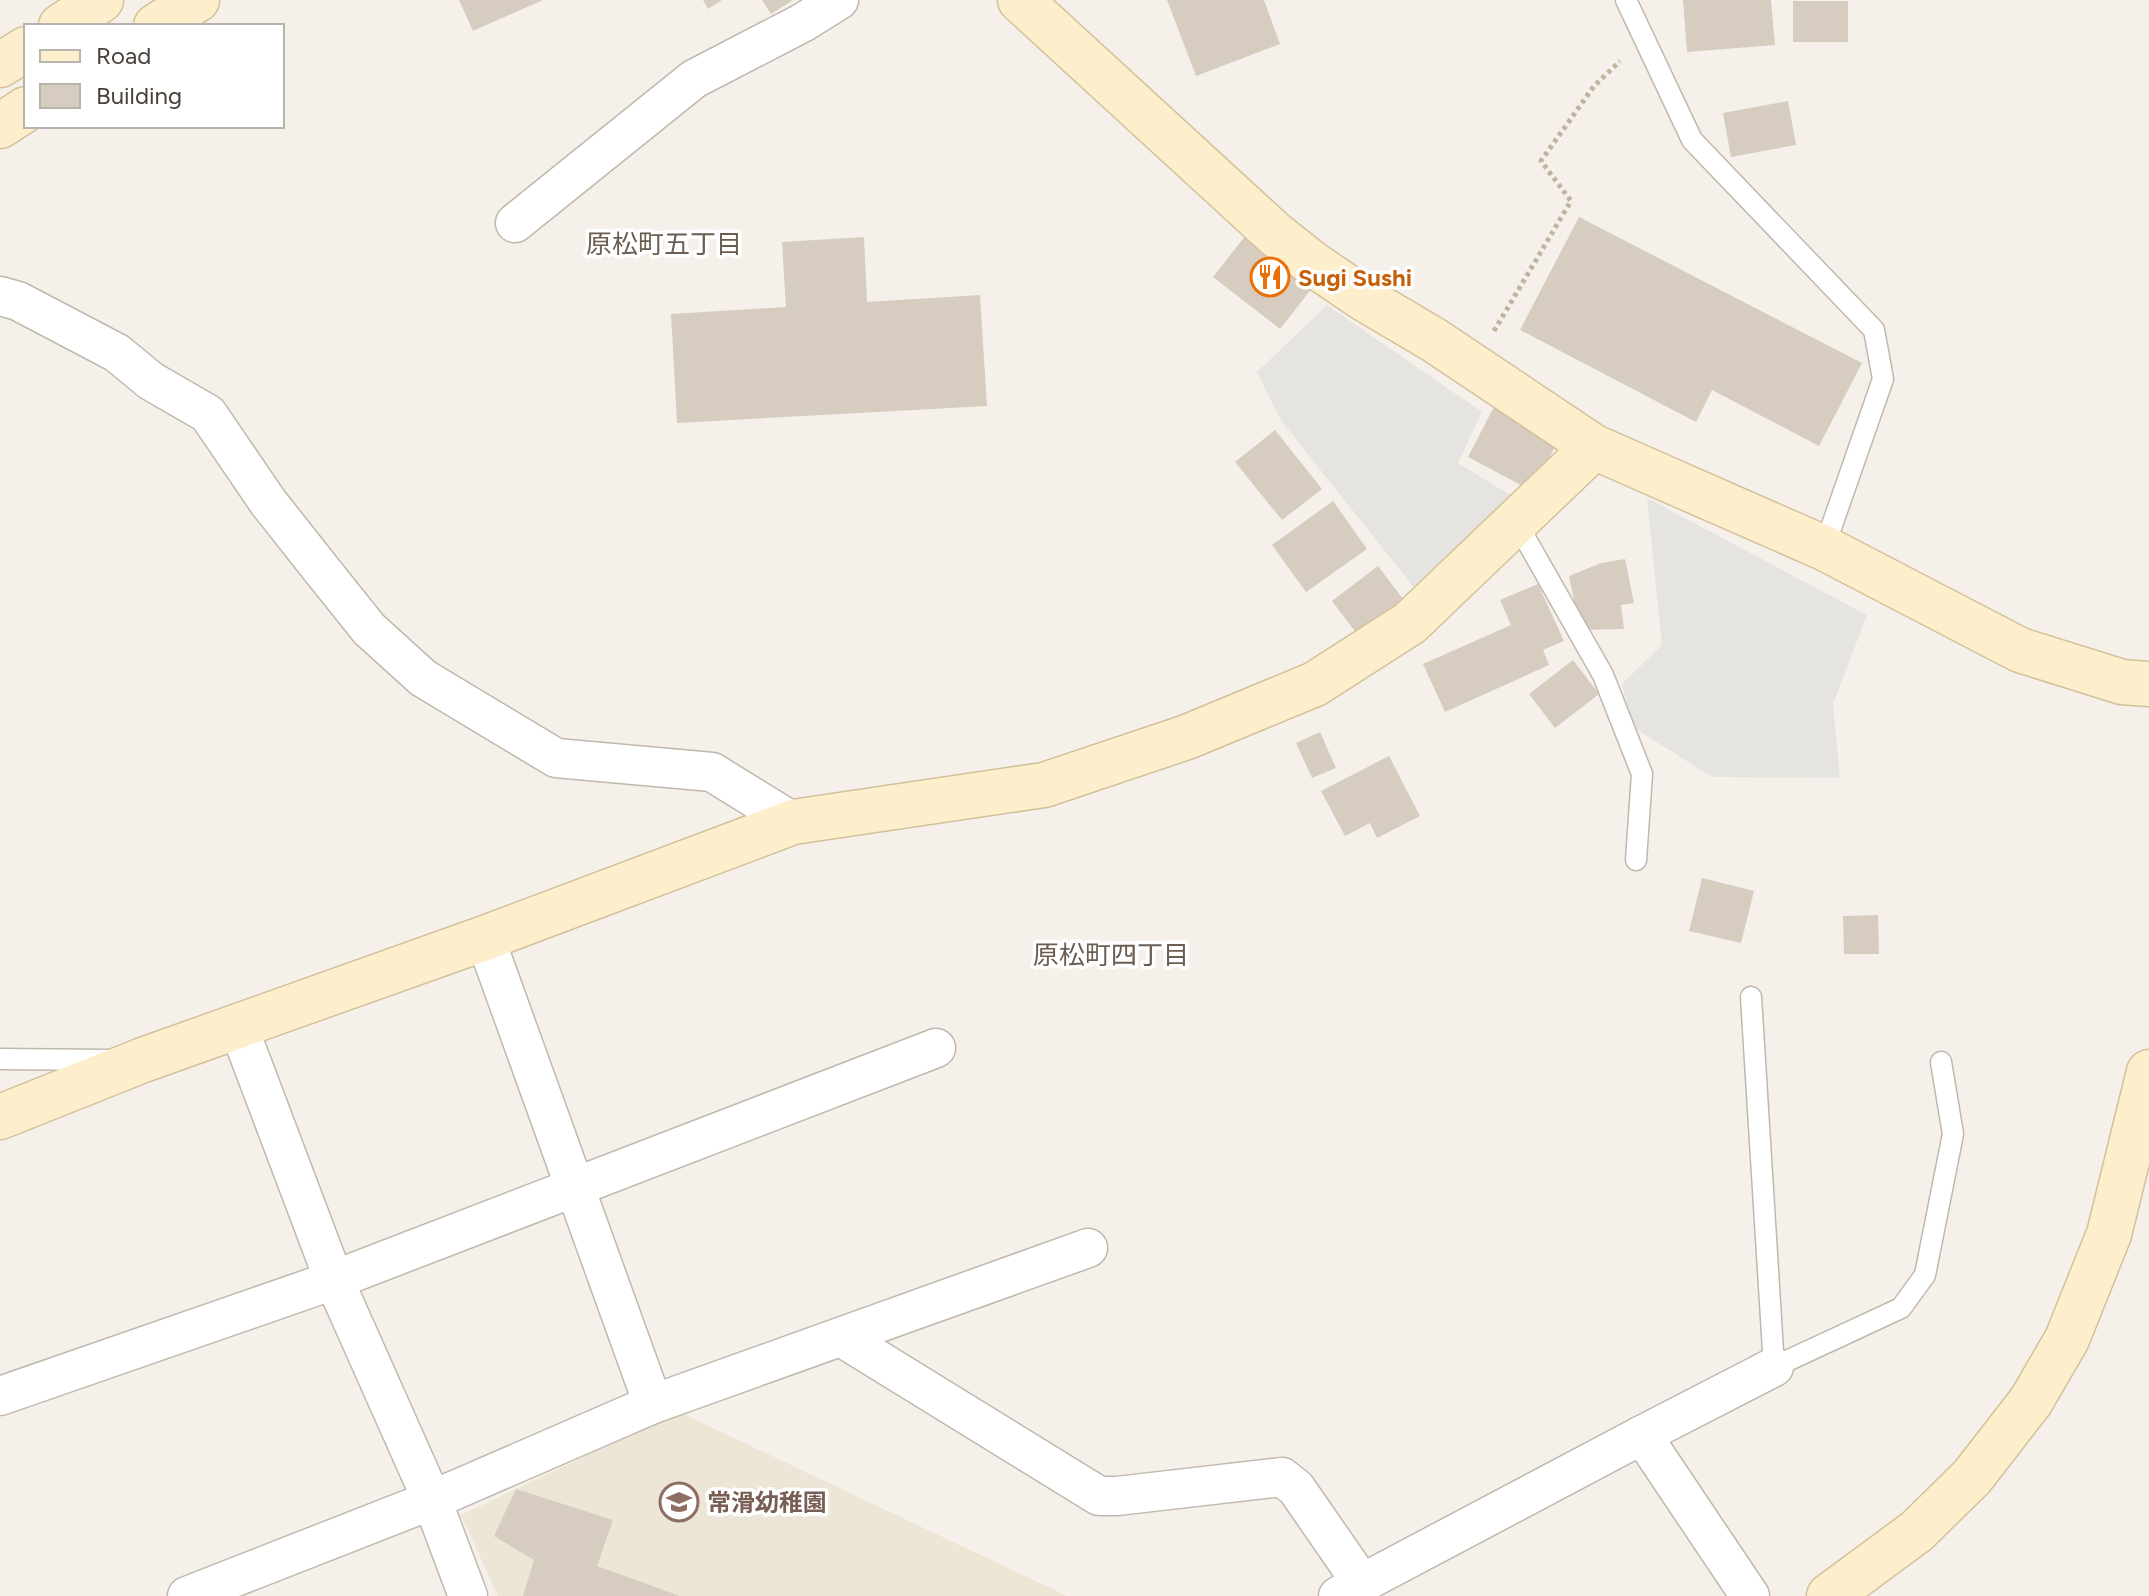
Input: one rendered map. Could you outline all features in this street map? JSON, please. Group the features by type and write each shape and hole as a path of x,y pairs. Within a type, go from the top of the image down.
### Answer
{"street":[{"path":"64,24 101,0"},
{"path":"159,24 197,0"},
{"path":"515,223 694,79 802,23 839,0"},
{"path":"1020,0 1275,234 1313,264 1594,447 1824,548 2020,650 2122,682 2149,684"},
{"path":"0,65 24,50"},
{"path":"0,126 24,110"},
{"path":"0,296 18,301 117,353 151,381 208,414 268,502 369,629 423,678 556,758 712,772 793,822"},
{"path":"0,1117 143,1060 485,938 793,822 1044,785 1187,737 1315,684 1410,623 1594,447"},
{"path":"485,938 653,1404"},
{"path":"238,1026 334,1280 432,1500 468,1596"},
{"path":"0,1396 334,1280 936,1048"},
{"path":"1829,1596 1917,1531 1972,1477 2031,1401 2067,1339 2109,1234 2149,1072"},
{"path":"187,1596 432,1500 653,1404 1088,1248"},
{"path":"841,1337 1099,1496 1282,1477 1296,1488 1350,1589 1774,1367"},
{"path":"1642,1435 1750,1596"}],"lane":[{"path":"1626,0 1692,140 1874,330 1883,379 1824,548"},
{"path":"1516,522 1603,675 1642,774 1636,860"},
{"path":"1751,997 1774,1367 1901,1308 1925,1275 1953,1134 1941,1062"},
{"path":"0,1059 143,1060"}],"path":[{"path":"1473,366 1571,201 1541,161 1594,86 1645,39"}],"shaded area":[{"path":"1327,305 1482,412 1458,463 1518,500 1420,595 1280,419 1257,372"},
{"path":"1647,498 1867,615 1833,704 1840,778 1712,777 1633,727 1622,684 1662,645"},
{"name":"常滑幼稚園","path":"679,1412 1067,1596 498,1596 461,1515"}],"building":[{"path":"459,0 543,0 473,31"},
{"path":"703,0 722,0 708,9"},
{"path":"762,0 793,0 771,14"},
{"path":"1167,0 1264,0 1280,44 1196,76"},
{"path":"1683,0 1771,0 1775,45 1687,52"},
{"path":"1793,1 1848,1 1848,42 1793,42"},
{"path":"1788,101 1796,145 1731,157 1723,113"},
{"path":"1579,217 1862,363 1819,446 1712,390 1696,422 1520,330"},
{"path":"1246,235 1313,287 1280,329 1213,277"},
{"path":"864,237 867,302 980,295 987,406 677,423 671,314 786,307 782,242"},
{"path":"1495,405 1559,439 1532,491 1468,457"},
{"path":"1275,430 1322,489 1282,520 1235,462"},
{"path":"1333,501 1367,549 1306,592 1272,545"},
{"path":"1625,559 1634,603 1621,605 1624,629 1580,630 1569,576 1601,563"},
{"path":"1378,566 1403,599 1357,634 1332,601"},
{"path":"1538,584 1564,641 1543,650 1549,665 1445,712 1423,664 1511,625 1500,600"},
{"path":"1573,660 1599,694 1555,728 1529,694"},
{"path":"1320,732 1336,768 1312,778 1296,743"},
{"path":"1389,756 1420,816 1377,838 1370,823 1345,836 1321,791"},
{"path":"1702,878 1754,891 1741,943 1689,931"},
{"path":"1878,915 1879,954 1844,954 1843,916"},
{"path":"516,1489 613,1520 597,1566 680,1596 523,1596 534,1560 494,1536"}],"place":[{"name":"Sugi Sushi","path":"1270,277"},
{"name":"常滑幼稚園","path":"679,1502"}],"district":[{"name":"原松町五丁目","path":"664,244"},
{"name":"原松町四丁目","path":"1111,955"}]}
